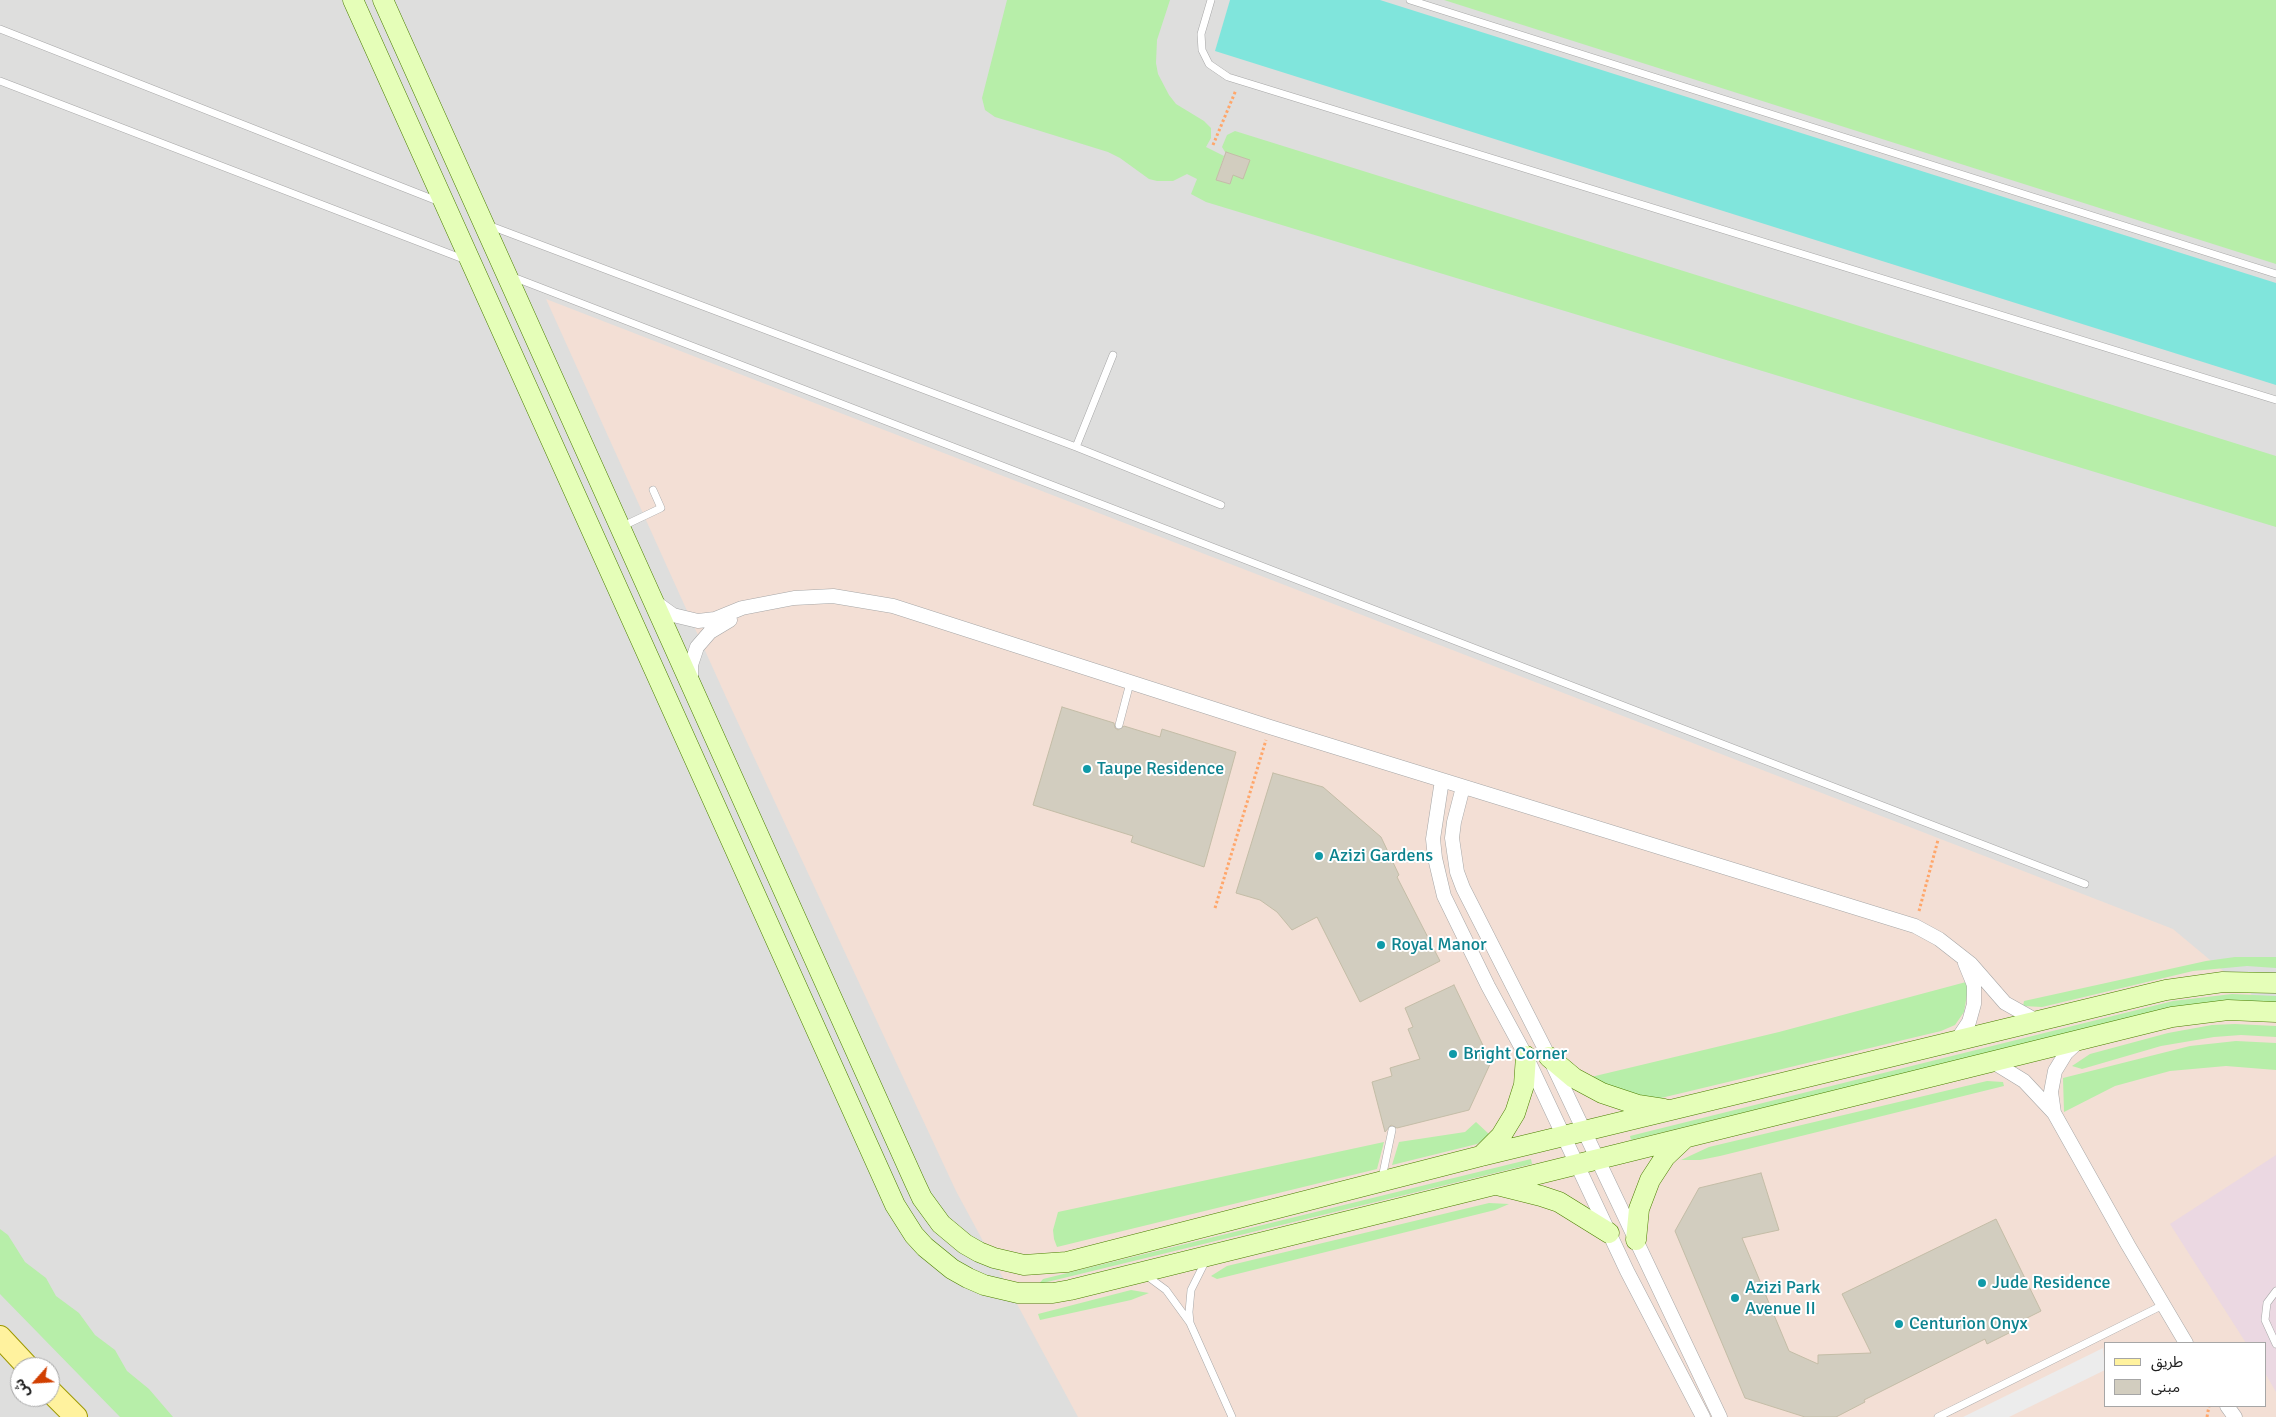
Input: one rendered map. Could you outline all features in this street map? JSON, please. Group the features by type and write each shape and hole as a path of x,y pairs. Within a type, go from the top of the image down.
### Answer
{"main road":[{"path":"0,1337 19,1357"},
{"path":"60,1401 76,1417"}],"street":[{"path":"353,0 904,1220 925,1247 938,1259 968,1278 1000,1290 1036,1294 1053,1293 2200,1012 2228,1010 2276,1012"},
{"path":"383,0 922,1198 941,1224 965,1244 1009,1263 1038,1266 1067,1262 1481,1156 2194,985 2223,982 2276,983"},
{"path":"652,600 666,611 690,621 707,621 742,608 794,598 814,596 873,601 1270,727 1915,926 1939,939 1971,964 2005,1003 2039,1022"},
{"path":"691,684 691,664 703,638 717,626 754,606"},
{"path":"1442,780 1433,839 1438,878 1444,896 1526,1056 1609,1233 1703,1417"},
{"path":"1463,787 1452,838 1457,872 1598,1159 1720,1417"},
{"path":"740,860 765,849"},
{"path":"1955,1043 1969,1022 1975,995 1971,976 1961,956"},
{"path":"2054,1112 2051,1092 2055,1071 2066,1053 2080,1040"},
{"path":"1481,1156 1501,1136 1515,1113 1524,1085 1526,1056"},
{"path":"1549,1058 1574,1078 1602,1093 1638,1105 1676,1110"},
{"path":"1994,1062 2024,1081 2054,1112 2185,1342"},
{"path":"1636,1240 1639,1209 1650,1180 1665,1156 1686,1138"},
{"path":"1493,1184 1560,1202 1609,1233"},
{"path":"1000,1290 1009,1263"},
{"path":"2226,1407 2235,1417"}],"lane":[{"path":"1211,0 1201,34 1205,57 1221,74 2276,400"},
{"path":"1410,0 2276,274"},
{"path":"0,29 445,204"},
{"path":"0,81 471,262"},
{"path":"483,223 1076,447 1221,505"},
{"path":"506,275 2085,884"},
{"path":"1076,447 1113,355"},
{"path":"620,527 661,508 653,490"},
{"path":"1119,725 1130,683"},
{"path":"1382,1182 1392,1130"},
{"path":"1190,1323 1191,1290 1199,1270 1213,1253"},
{"path":"1140,1272 1166,1290 1190,1323 1232,1417"},
{"path":"2276,1291 2268,1303 2265,1320 2276,1344"},
{"path":"1938,1417 2163,1305"}],"path":[{"path":"1213,145 1240,81"},
{"path":"1215,908 1270,727"},
{"path":"1915,926 1941,828"}],"shaded area":[{"path":"0,0 2276,0 2276,1417 0,1417"},
{"path":"1230,0 1380,0 2276,283 2276,385 1215,51"},
{"path":"546,299 2173,929 2276,1015 2276,1417 1078,1417 956,1191 726,697"},
{"path":"2276,1155 2276,1392 2266,1375 2266,1342 2245,1342 2170,1224"},
{"path":"2103,1348 2104,1370 2009,1417 1963,1417"}],"green space":[{"path":"1007,0 1170,0 1157,40 1156,63 1158,74 1176,104 1204,121 1211,128 1211,138 1206,147 1224,156 1216,180 1230,184 1233,175 1243,178 1250,160 1225,152 1222,147 1227,135 1235,131 2276,456 2276,527 1206,202 1191,194 1197,179 1187,174 1173,181 1149,179 1120,158 1108,152 995,117 985,110 982,98"},
{"path":"1444,0 2276,0 2276,264"},
{"path":"2235,957 2276,957 2276,968 2247,966 2193,971 2042,1007 2023,1006 2024,1001 2206,961"},
{"path":"1966,982 1968,989 1964,1012 1955,1025 1941,1031 1661,1098 1636,1097 1591,1077 1779,1032"},
{"path":"2232,994 2276,996 2276,1003 2236,1001 2176,1007 1631,1140 1630,1136 2173,1001"},
{"path":"2212,1025 2276,1026 2276,1037 2241,1035 2214,1037 2161,1046 2082,1069 2072,1066 2090,1054 2168,1033"},
{"path":"2236,1041 2276,1043 2276,1070 2226,1066 2170,1071 2115,1086 2064,1112 2063,1078 2190,1046"},
{"path":"1987,1081 2003,1082 2004,1086 1720,1156 1700,1160 1681,1160 1709,1147"},
{"path":"1476,1122 1490,1135 1477,1144 1392,1165 1399,1142 1465,1132"},
{"path":"1384,1142 1377,1169 1057,1247 1054,1239 1053,1230 1058,1212"},
{"path":"1531,1159 1532,1164 1039,1284 1043,1279"},
{"path":"1489,1203 1509,1204 1495,1210 1217,1279 1211,1276 1227,1266"},
{"path":"0,1229 8,1235 25,1262 46,1278 56,1296 79,1313 95,1335 115,1350 127,1371 149,1389 173,1417 120,1417 0,1294"},
{"path":"1131,1290 1149,1293 1131,1300 1040,1320 1038,1314"}],"building":[{"path":"1226,152 1250,160 1243,179 1233,175 1230,184 1216,180"},
{"path":"1062,707 1114,723 1115,728 1118,730 1124,726 1160,737 1162,729 1236,752 1204,867 1131,842 1133,836 1033,805"},
{"name":"Azizi Gardens","path":"1273,773 1323,787 1381,837 1399,875 1397,877 1440,961 1360,1002 1317,917 1292,930 1277,912 1260,900 1236,893"},
{"name":"Bright Corner","path":"1454,985 1491,1062 1469,1110 1397,1128 1391,1125 1385,1132 1372,1082 1392,1076 1390,1068 1420,1059 1408,1029 1413,1027 1405,1008"},
{"path":"1761,1173 1779,1230 1742,1238 1789,1351 1818,1364 1818,1355 1871,1353 1842,1294 1996,1219 2041,1311 2025,1319 2027,1324 1987,1344 1985,1339 1864,1400 1865,1402 1836,1417 1805,1417 1745,1398 1675,1231 1699,1188"}],"place":[{"name":"Taupe Residence","path":"1087,769"},
{"name":"Azizi Gardens","path":"1319,856"},
{"name":"Royal Manor","path":"1381,945"},
{"name":"Bright Corner","path":"1453,1054"},
{"name":"Jude Residence","path":"1982,1283"},
{"name":"Azizi Park Avenue II","path":"1735,1298"},
{"name":"Centurion Onyx","path":"1899,1324"}]}
